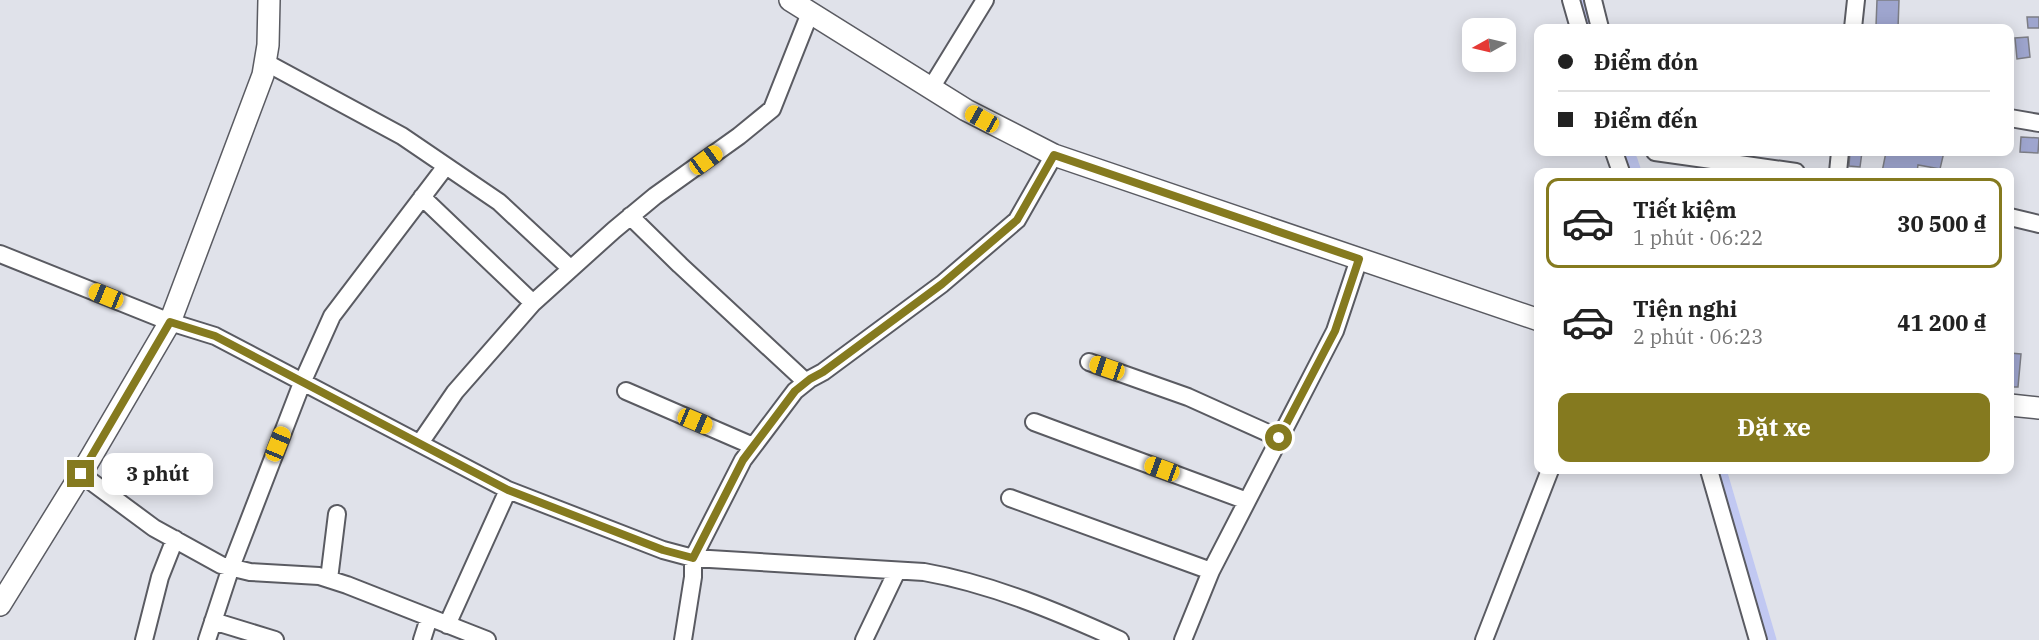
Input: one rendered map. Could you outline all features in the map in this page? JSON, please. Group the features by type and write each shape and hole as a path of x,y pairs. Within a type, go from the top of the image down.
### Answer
{"street":[{"path":"0,604 81,474 170,322 263,75 269,0"},
{"path":"790,0 974,114 1054,155 1534,318"},
{"path":"931,88 985,0"},
{"path":"1571,0 1579,24"},
{"path":"1593,0 1599,24"},
{"path":"1853,24 1856,0"},
{"path":"420,443 455,392 533,303 630,216 740,136 772,109 810,13"},
{"path":"265,62 402,136 499,202 570,268"},
{"path":"2014,119 2039,123"},
{"path":"683,640 693,577 693,558 743,460 795,391 942,284 1017,220 1054,155"},
{"path":"1683,156 1768,168"},
{"path":"207,640 231,567 302,383 332,316 446,166"},
{"path":"422,197 533,303"},
{"path":"630,216 680,266 806,382"},
{"path":"2014,218 2039,224"},
{"path":"0,254 170,322 215,336 508,490 663,550 693,558 924,572 956,578 1078,621 1120,640"},
{"path":"1182,640 1211,571 1335,331 1359,259"},
{"path":"1089,362 1188,397 1279,438"},
{"path":"626,391 753,446"},
{"path":"2014,405 2039,408"},
{"path":"1034,422 1247,501"},
{"path":"81,474 154,528 221,564 250,572 319,576 488,640"},
{"path":"1484,640 1548,474"},
{"path":"1710,474 1758,640"},
{"path":"447,625 508,490"},
{"path":"1010,498 1211,571"},
{"path":"329,579 337,514"},
{"path":"144,640 160,577 175,539"},
{"path":"864,640 897,572"},
{"path":"422,640 429,618"},
{"path":"213,621 276,640"}],"building":[{"path":"1877,0 1899,0 1898,24 1876,24"},
{"path":"2027,17 2039,17 2039,28 2028,28"},
{"path":"2028,37 2030,57 2017,59 2015,38"},
{"path":"2021,137 2039,138 2038,153 2020,152"},
{"path":"1850,156 1861,156 1860,167 1849,166"},
{"path":"1885,156 1943,156 1940,168 1918,165 1918,168 1883,168"},
{"path":"2014,353 2021,354 2018,387 2014,387"}],"waterway":[{"path":"1584,0 1591,24"},
{"path":"1630,160 1633,168"},
{"path":"1720,474 1769,640"}],"route":[{"path":"81,474 170,322 215,336 508,490 663,550 693,558 743,460 795,391 942,284 1017,220 1054,155 1359,259 1335,331 1279,438"}]}
